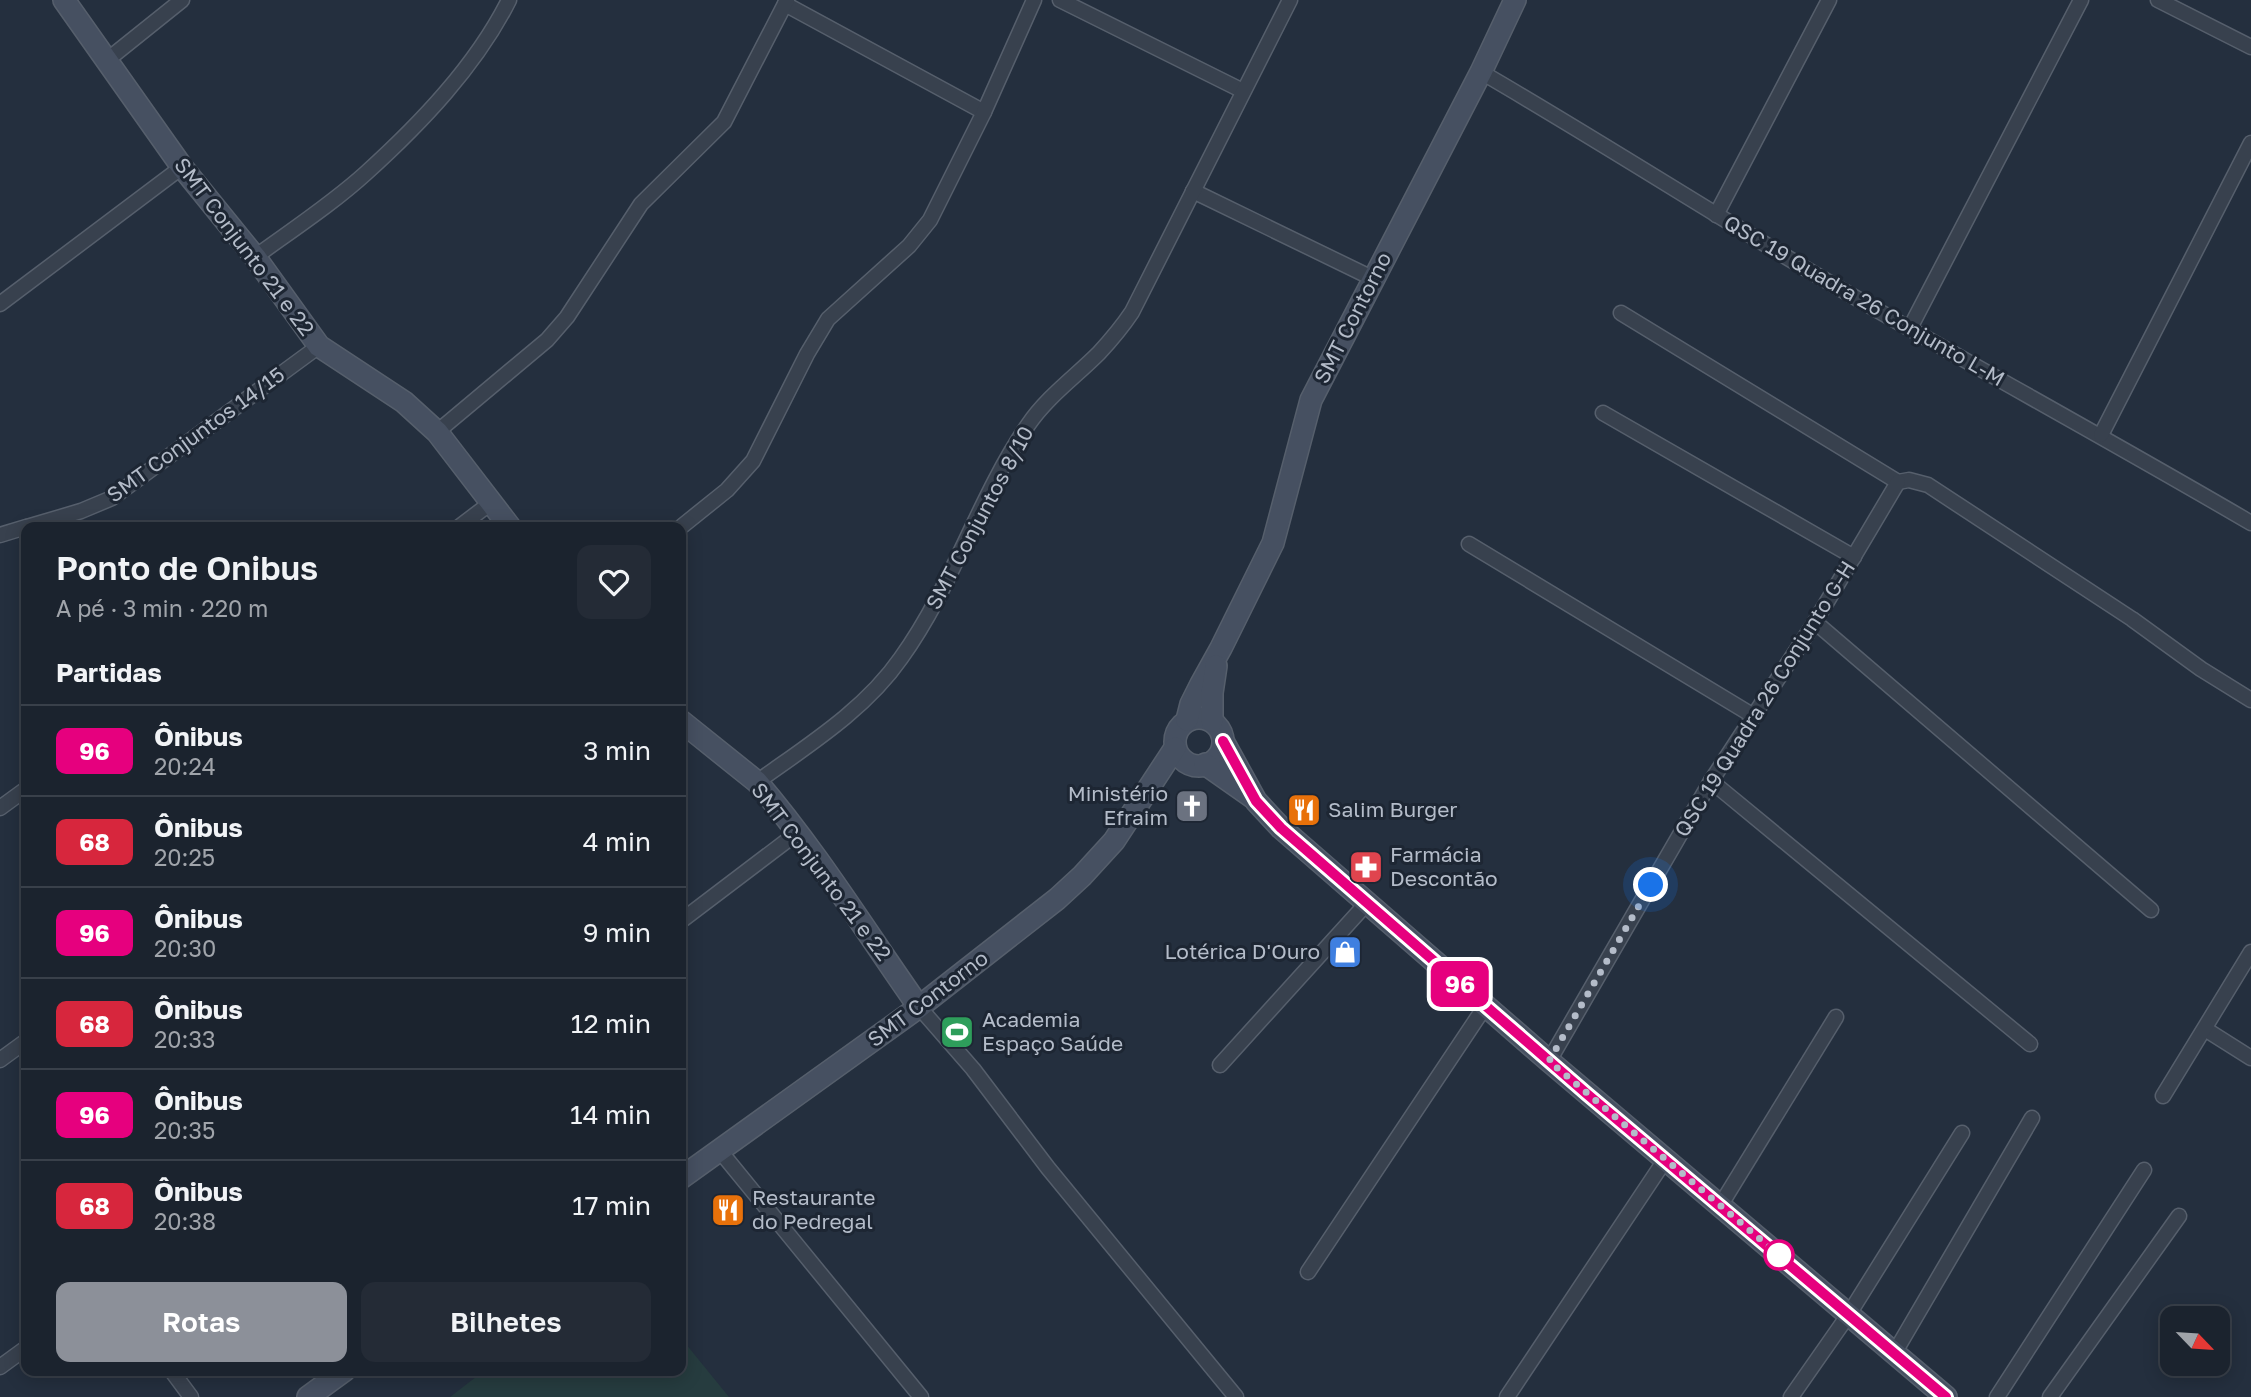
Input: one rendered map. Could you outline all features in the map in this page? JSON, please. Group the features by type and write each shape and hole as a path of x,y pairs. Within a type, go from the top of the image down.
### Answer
{"street":[{"name":"SMT Conjunto 21 e 22","path":"64,0 182,167 255,257 319,346 404,402 437,432 506,522"},
{"path":"106,61 183,0"},
{"path":"255,257 365,174 430,109 470,61 509,0"},
{"path":"686,523 727,490 753,461 807,354 828,319 909,246 930,220 984,112 1034,0"},
{"path":"1060,0 1243,91"},
{"name":"SMT Conjuntos 8/10","path":"757,782 865,700 901,659 940,593 998,475 1028,424 1049,399 1098,354 1132,312 1290,0"},
{"name":"SMT Contorno","path":"1187,720 1200,684 1273,543 1311,400 1516,0"},
{"path":"1716,215 1829,0"},
{"path":"1910,328 2081,0"},
{"path":"2158,0 2251,47"},
{"path":"437,432 547,340 567,317 641,204 724,122 786,2 984,112"},
{"name":"QSC 19 Quadra 26 Conjunto L-M","path":"1481,72 1716,215 2251,523"},
{"path":"2101,435 2251,143"},
{"path":"0,304 182,167"},
{"path":"1193,191 1373,278"},
{"path":"1621,313 1898,482 1909,480 1928,485 2132,620 2201,670 2251,700"},
{"name":"SMT Conjuntos 14/15","path":"44,522 112,498 319,346"},
{"path":"1603,413 1854,557"},
{"name":"QSC 19 Quadra 26 Conjunto G-H","path":"1549,1061 1711,781 1815,622 1898,482"},
{"path":"466,522 492,502"},
{"name":"SMT Conjuntos 14/15","path":"0,535 21,529"},
{"path":"1469,544 1752,715"},
{"path":"1815,622 2151,910"},
{"name":"SMT Contorno","path":"1212,721 1214,674 1221,648"},
{"path":"1256,801 1189,758 1177,730 1187,720 1200,717 1218,726 1223,741 1256,801 1281,828 1549,1061 1946,1397"},
{"name":"SMT Conjunto 21 e 22","path":"686,725 757,782 797,833 919,1007"},
{"path":"1189,758 1218,756 1223,741"},
{"name":"SMT Contorno","path":"686,1175 919,1007 1007,939 1082,876 1120,832 1149,790 1169,778 1189,758"},
{"path":"1711,781 2030,1044"},
{"path":"0,808 21,793"},
{"path":"686,918 797,833"},
{"path":"1220,1065 1367,903"},
{"path":"2163,1096 2251,952"},
{"path":"1308,1272 1486,1005"},
{"path":"919,1007 973,1069 1048,1168 1236,1397"},
{"path":"1720,1206 1836,1017"},
{"path":"2205,1029 2251,1058"},
{"path":"0,1060 21,1045"},
{"path":"1895,1352 2032,1118"},
{"path":"1791,1397 1849,1314 1962,1133"},
{"path":"720,1151 921,1397"},
{"path":"1507,1397 1665,1160"},
{"path":"1997,1397 2144,1170"},
{"path":"2050,1397 2179,1216"},
{"path":"0,1367 21,1352"},
{"path":"175,1376 191,1397"},
{"path":"308,1397 337,1376"}],"green space":[{"path":"686,1344 729,1397 450,1397 477,1376 686,1376"}],"bus line":[{"name":"96","path":"1223,741 1256,801 1308,853 1587,1094 1946,1397"}],"place":[{"name":"Ministério Efraim","path":"1192,806"},
{"name":"Salim Burger","path":"1304,810"},
{"name":"Farmácia Descontão","path":"1366,867"},
{"name":"Lotérica D'Ouro","path":"1345,952"},
{"name":"Academia Espaço Saúde","path":"957,1032"},
{"name":"Restaurante do Pedregal","path":"728,1210"}],"route":[{"path":"1651,885 1549,1061 1779,1255"}]}
